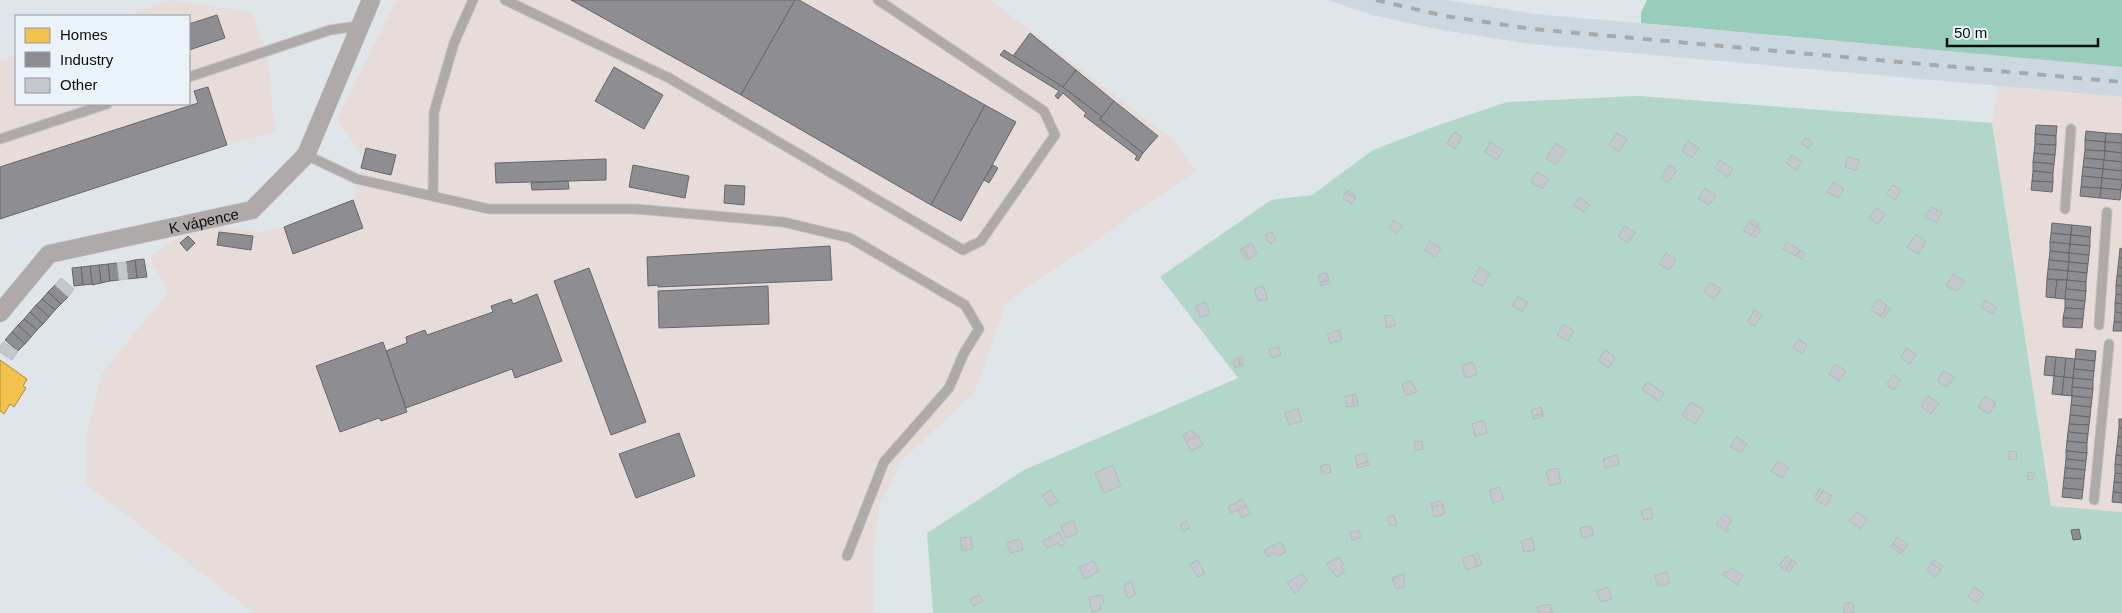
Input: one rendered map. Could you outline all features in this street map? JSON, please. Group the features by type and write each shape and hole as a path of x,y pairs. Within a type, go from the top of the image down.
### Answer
{"street":[{"name":"K vápence","path":"0,313 49,254 252,210 306,155 371,0"}],"lane":[{"path":"432,196 434,112 454,43 473,0"},
{"path":"505,0 669,78 963,250 981,241 1055,135 1044,111 878,0"},
{"path":"190,77 330,30 359,26"},
{"path":"0,139 103,105"},
{"path":"2065,209 2071,129"},
{"path":"306,155 357,180 489,209 636,209 783,222 850,238 965,305 979,329 964,353 949,388 884,462 847,556"},
{"path":"2098,325 2107,212"},
{"path":"2094,500 2109,344"}],"shaded area":[{"path":"170,0 251,12 267,51 275,132 227,145 0,219 0,61 15,55 15,105 190,105 190,15 128,15"},
{"path":"397,0 991,0 1174,140 1196,171 1007,302 975,391 902,461 880,504 874,541 874,613 254,613 86,484 86,437 102,374 168,292 149,257 189,231 216,225 257,232 284,227 353,200 364,158 337,119"},
{"path":"1328,0 1445,0 1535,14 2122,67 2122,97 1531,44 1442,30 1372,15"},
{"path":"1998,86 2122,97 2122,512 2051,506 1992,123"}],"green space":[{"path":"1647,0 2122,0 2122,67 1641,23 1641,13"},
{"path":"1638,96 1992,123 2051,506 2122,512 2122,613 933,613 927,533 1024,470 1238,378 1160,277 1271,200 1312,195 1373,150 1436,126 1507,102"}],"building: Homes":[{"path":"0,360 27,379 23,386 26,388 14,407 10,404 4,414 0,411"}],"building: Industry":[{"path":"571,0 795,0 741,95"},
{"path":"795,0 799,0 985,105 931,205 741,95"},
{"path":"217,15 225,38 190,50 190,24"},
{"path":"1030,33 1076,70 1063,87 1013,56"},
{"path":"1004,50 1063,87 1102,117 1100,119 1143,153 1138,161 1135,159 1137,156 1084,116 1086,113 1063,93 1058,99 1055,96 1059,91 1000,55"},
{"path":"614,67 663,95 644,129 595,101"},
{"path":"1076,70 1114,101 1102,117 1063,87"},
{"path":"208,87 227,145 0,219 0,167 198,103 194,91"},
{"path":"1114,101 1158,136 1143,153 1100,119"},
{"path":"985,105 1016,122 961,221 931,205"},
{"path":"2036,125 2057,126 2056,136 2035,134"},
{"path":"2086,131 2106,133 2105,142 2085,140"},
{"path":"2106,133 2122,134 2122,143 2105,142"},
{"path":"2035,134 2056,136 2056,145 2035,144"},
{"path":"2085,140 2105,142 2105,151 2085,150"},
{"path":"2105,142 2122,143 2122,153 2105,151"},
{"path":"2035,144 2056,145 2055,155 2034,153"},
{"path":"366,148 396,155 391,175 361,168"},
{"path":"2085,150 2105,151 2104,160 2084,158"},
{"path":"2105,151 2122,153 2122,162 2104,160"},
{"path":"2034,153 2055,155 2054,164 2033,162"},
{"path":"2084,158 2104,160 2103,169 2083,167"},
{"path":"606,159 606,180 496,183 495,163"},
{"path":"2104,160 2122,162 2122,171 2103,169"},
{"path":"2033,162 2054,164 2053,173 2033,171"},
{"path":"633,165 689,176 685,198 629,187"},
{"path":"993,165 998,168 989,183 984,180"},
{"path":"2083,167 2103,169 2102,178 2082,176"},
{"path":"2103,169 2122,171 2122,180 2102,178"},
{"path":"2033,171 2053,173 2053,182 2032,181"},
{"path":"2082,176 2102,178 2101,188 2081,187"},
{"path":"2102,178 2122,180 2121,190 2101,188"},
{"path":"568,181 569,189 532,190 531,183"},
{"path":"2032,181 2053,182 2052,192 2031,190"},
{"path":"725,185 745,186 744,205 724,203"},
{"path":"2081,187 2101,188 2100,198 2080,196"},
{"path":"2101,188 2121,190 2120,200 2100,198"},
{"path":"353,200 363,228 293,254 284,227"},
{"path":"2052,223 2072,225 2071,235 2051,233"},
{"path":"2072,225 2091,227 2090,237 2071,235"},
{"path":"219,232 253,236 251,250 217,245"},
{"path":"2051,233 2071,235 2070,244 2050,242"},
{"path":"2071,235 2090,237 2090,246 2070,244"},
{"path":"188,236 195,243 187,251 180,243"},
{"path":"2050,242 2070,244 2069,253 2050,251"},
{"path":"2070,244 2090,246 2089,255 2069,253"},
{"path":"830,246 832,280 648,286 647,257"},
{"path":"2120,248 2122,249 2122,258 2119,258"},
{"path":"2050,251 2069,253 2069,262 2049,260"},
{"path":"2069,253 2089,255 2088,264 2069,262"},
{"path":"2119,258 2122,258 2122,268 2118,267"},
{"path":"144,259 147,277 137,278 135,260"},
{"path":"135,260 137,278 128,279 126,262"},
{"path":"2049,260 2069,262 2068,271 2048,269"},
{"path":"2069,262 2088,264 2087,273 2068,271"},
{"path":"117,263 119,280 110,281 108,264"},
{"path":"108,264 110,281 101,283 99,265"},
{"path":"99,265 101,283 92,285 90,266"},
{"path":"90,266 92,284 83,285 81,267"},
{"path":"81,267 83,285 74,286 72,268"},
{"path":"2118,267 2122,268 2122,276 2117,276"},
{"path":"589,268 646,422 611,435 554,281"},
{"path":"2048,269 2068,271 2067,280 2047,279"},
{"path":"2068,271 2087,273 2086,282 2067,280"},
{"path":"2117,276 2122,276 2122,286 2116,285"},
{"path":"2047,279 2057,280 2055,298 2046,297"},
{"path":"2057,280 2067,280 2065,299 2055,298"},
{"path":"2067,280 2086,282 2086,291 2066,289"},
{"path":"55,285 68,297 61,304 48,292"},
{"path":"2116,285 2122,286 2122,295 2116,294"},
{"path":"768,286 769,324 659,328 658,291"},
{"path":"2066,289 2086,291 2085,301 2065,299"},
{"path":"48,292 61,304 55,310 42,299"},
{"path":"537,294 562,361 515,378 512,369 406,408 386,351 407,343 406,337 425,330 427,335 493,312 491,306 511,299 513,304"},
{"path":"2116,294 2122,295 2122,304 2115,303"},
{"path":"42,299 55,310 49,317 36,305"},
{"path":"2065,299 2085,301 2084,309 2065,308"},
{"path":"2115,303 2122,304 2122,313 2115,312"},
{"path":"36,305 49,317 43,324 30,312"},
{"path":"2065,308 2084,309 2083,319 2063,318"},
{"path":"30,312 43,324 37,330 24,319"},
{"path":"2115,312 2122,313 2122,322 2114,322"},
{"path":"2063,318 2083,319 2082,328 2063,327"},
{"path":"24,319 37,330 31,337 18,325"},
{"path":"2114,322 2122,322 2122,331 2113,331"},
{"path":"18,325 31,337 25,344 12,332"},
{"path":"12,332 25,344 18,351 5,340"},
{"path":"383,342 407,412 381,421 379,418 340,432 316,366"},
{"path":"2076,349 2096,351 2095,361 2075,359"},
{"path":"2046,356 2056,357 2054,376 2044,375"},
{"path":"2056,357 2066,358 2064,377 2054,376"},
{"path":"2066,358 2075,359 2073,378 2064,377"},
{"path":"2075,359 2095,361 2094,371 2074,369"},
{"path":"2074,369 2094,371 2093,380 2073,378"},
{"path":"2054,376 2064,377 2062,395 2052,394"},
{"path":"2064,377 2073,378 2072,396 2062,395"},
{"path":"2073,378 2093,380 2093,389 2072,387"},
{"path":"2072,387 2093,389 2092,398 2072,396"},
{"path":"2072,396 2092,398 2091,407 2071,405"},
{"path":"2071,405 2091,407 2090,417 2070,415"},
{"path":"2070,415 2090,417 2089,425 2069,424"},
{"path":"2119,419 2122,419 2122,428 2119,428"},
{"path":"2069,424 2089,425 2088,434 2068,432"},
{"path":"2119,428 2122,428 2122,437 2118,437"},
{"path":"2068,432 2088,434 2087,443 2067,441"},
{"path":"679,433 695,476 636,498 619,454"},
{"path":"2118,437 2122,437 2122,447 2117,446"},
{"path":"2067,441 2087,443 2087,453 2066,451"},
{"path":"2117,446 2122,447 2122,456 2116,455"},
{"path":"2066,451 2087,453 2086,461 2066,459"},
{"path":"2116,455 2122,456 2122,465 2115,464"},
{"path":"2066,459 2086,461 2085,470 2065,468"},
{"path":"2115,464 2122,465 2122,474 2115,473"},
{"path":"2065,468 2085,470 2084,479 2064,478"},
{"path":"2115,473 2122,474 2122,483 2114,482"},
{"path":"2064,478 2084,479 2083,490 2063,488"},
{"path":"2114,482 2122,483 2122,493 2113,492"},
{"path":"2063,488 2083,490 2082,499 2062,497"},
{"path":"2113,492 2122,493 2122,503 2112,502"},
{"path":"2079,529 2081,539 2073,540 2071,530"}],"building: Other":[{"path":"1454,132 1462,137 1455,149 1447,144"},
{"path":"1617,133 1627,139 1619,152 1609,145"},
{"path":"1805,138 1812,142 1809,148 1801,144"},
{"path":"1688,141 1699,148 1692,158 1682,151"},
{"path":"1490,142 1503,150 1497,160 1485,152"},
{"path":"1556,143 1566,150 1556,165 1546,158"},
{"path":"1792,155 1802,162 1796,170 1786,163"},
{"path":"1848,157 1860,160 1856,170 1845,167"},
{"path":"1720,160 1733,169 1728,177 1715,168"},
{"path":"1669,165 1677,170 1668,183 1661,177"},
{"path":"1537,172 1549,179 1542,189 1531,182"},
{"path":"1834,182 1844,189 1838,198 1827,192"},
{"path":"1893,185 1901,190 1895,200 1886,194"},
{"path":"1705,188 1716,196 1709,205 1698,199"},
{"path":"1348,190 1356,196 1355,198 1346,193"},
{"path":"1346,192 1355,198 1351,204 1343,198"},
{"path":"1579,197 1590,205 1584,212 1574,206"},
{"path":"1931,207 1942,212 1937,223 1925,217"},
{"path":"1876,208 1885,214 1878,224 1869,218"},
{"path":"1751,219 1759,224 1757,227 1749,222"},
{"path":"1394,220 1402,226 1397,234 1389,228"},
{"path":"1749,222 1757,227 1751,235 1743,230"},
{"path":"1625,226 1635,233 1628,243 1618,236"},
{"path":"1757,227 1761,230 1756,238 1751,235"},
{"path":"1272,232 1276,240 1270,244 1265,235"},
{"path":"1916,234 1926,242 1918,254 1907,247"},
{"path":"1430,241 1441,248 1435,257 1425,250"},
{"path":"1787,242 1800,250 1796,256 1783,249"},
{"path":"1252,243 1257,254 1249,259 1243,248"},
{"path":"1243,248 1249,259 1246,260 1240,250"},
{"path":"1800,250 1805,253 1802,259 1796,256"},
{"path":"1666,253 1676,260 1669,270 1659,264"},
{"path":"126,262 128,279 119,280 117,263"},
{"path":"1480,267 1490,274 1482,286 1472,281"},
{"path":"1327,273 1329,280 1320,282 1318,275"},
{"path":"1954,274 1965,282 1957,291 1946,286"},
{"path":"61,278 74,289 68,297 55,285"},
{"path":"1329,280 1330,283 1321,286 1320,282"},
{"path":"1710,282 1721,289 1714,299 1704,292"},
{"path":"1263,286 1268,299 1258,301 1254,289"},
{"path":"1518,296 1528,303 1522,312 1512,305"},
{"path":"1878,299 1887,306 1881,316 1871,310"},
{"path":"1985,300 1997,308 1993,314 1981,307"},
{"path":"1206,302 1210,314 1200,317 1196,306"},
{"path":"1887,306 1890,308 1884,318 1881,316"},
{"path":"1754,310 1762,315 1755,326 1748,322"},
{"path":"1391,315 1396,325 1387,328 1384,316"},
{"path":"1563,324 1574,331 1568,341 1557,335"},
{"path":"1339,330 1342,340 1330,343 1327,334"},
{"path":"1799,339 1807,345 1802,354 1793,348"},
{"path":"3,342 18,351 12,360 0,352"},
{"path":"1279,347 1281,355 1272,358 1269,349"},
{"path":"1906,348 1916,354 1910,364 1901,358"},
{"path":"1605,350 1615,357 1609,368 1598,361"},
{"path":"1242,357 1243,366 1241,366 1239,358"},
{"path":"1238,358 1240,366 1235,368 1233,359"},
{"path":"1473,362 1477,375 1465,378 1462,365"},
{"path":"1835,364 1846,371 1839,381 1829,374"},
{"path":"1943,371 1955,377 1947,387 1937,381"},
{"path":"1893,375 1901,380 1895,389 1891,389 1887,384"},
{"path":"1411,381 1417,392 1406,395 1402,384"},
{"path":"1647,382 1664,393 1659,401 1642,390"},
{"path":"1356,394 1358,405 1354,406 1352,395"},
{"path":"1352,395 1354,406 1347,407 1345,396"},
{"path":"1928,396 1939,403 1931,414 1921,406"},
{"path":"1985,396 1996,403 1989,414 1978,407"},
{"path":"1691,402 1704,410 1695,424 1682,415"},
{"path":"1541,407 1543,414 1533,416 1531,410"},
{"path":"1298,409 1302,421 1289,425 1285,413"},
{"path":"1543,414 1544,416 1533,419 1533,416"},
{"path":"1484,420 1487,433 1475,436 1472,424"},
{"path":"1192,430 1196,436 1186,442 1183,435"},
{"path":"1198,435 1203,445 1191,451 1186,442"},
{"path":"1737,437 1747,444 1741,453 1730,446"},
{"path":"1422,441 1423,449 1416,450 1414,442"},
{"path":"2016,451 2017,459 2009,460 2008,452"},
{"path":"1365,453 1368,462 1357,465 1355,456"},
{"path":"1617,455 1619,465 1605,468 1603,459"},
{"path":"1778,461 1789,468 1782,478 1771,471"},
{"path":"1368,462 1369,465 1358,468 1357,465"},
{"path":"1329,464 1331,472 1322,474 1320,466"},
{"path":"1113,465 1121,486 1104,493 1095,473"},
{"path":"1558,468 1561,483 1550,486 1546,471"},
{"path":"2029,472 2035,474 2032,480 2027,479"},
{"path":"1500,487 1504,500 1493,503 1489,490"},
{"path":"1820,488 1823,491 1817,500 1814,498"},
{"path":"1051,490 1058,502 1050,506 1042,495"},
{"path":"1823,491 1832,496 1826,506 1817,500"},
{"path":"1242,499 1246,506 1231,513 1228,507"},
{"path":"1441,501 1443,505 1432,507 1431,503"},
{"path":"1443,505 1445,514 1434,517 1432,507"},
{"path":"1246,506 1251,513 1242,518 1238,510"},
{"path":"1651,508 1653,518 1644,520 1641,511"},
{"path":"1857,512 1867,519 1861,529 1849,521"},
{"path":"1724,514 1732,520 1726,528 1729,529 1727,532 1716,524"},
{"path":"1394,515 1397,525 1390,526 1387,517"},
{"path":"1073,520 1078,533 1066,538 1061,526"},
{"path":"1186,521 1190,528 1183,531 1180,525"},
{"path":"1591,526 1594,535 1582,538 1580,528"},
{"path":"1359,530 1361,538 1352,540 1350,532"},
{"path":"1059,532 1065,544 1060,547 1058,543 1047,548 1043,541"},
{"path":"971,537 973,549 962,550 960,538"},
{"path":"1897,537 1908,544 1903,551 1893,544"},
{"path":"1532,538 1535,550 1524,552 1521,541"},
{"path":"1020,539 1023,550 1010,553 1007,542"},
{"path":"1281,542 1286,552 1277,556 1276,553 1267,557 1264,550"},
{"path":"1893,544 1903,551 1901,554 1891,547"},
{"path":"1478,553 1482,565 1477,566 1474,555"},
{"path":"1474,555 1477,566 1466,570 1462,558"},
{"path":"1786,556 1792,560 1786,570 1779,566"},
{"path":"1339,557 1344,565 1341,566 1345,571 1337,577 1326,564"},
{"path":"1198,560 1205,574 1197,577 1190,564"},
{"path":"1792,560 1796,562 1789,572 1786,570"},
{"path":"1933,560 1943,566 1941,570 1931,563"},
{"path":"1094,561 1099,572 1084,579 1079,567"},
{"path":"1931,563 1941,570 1936,577 1926,570"},
{"path":"1731,568 1743,575 1738,585 1722,574 1724,571 1727,573"},
{"path":"1667,572 1670,583 1658,586 1655,575"},
{"path":"1302,574 1308,581 1301,585 1301,588 1295,594 1287,582"},
{"path":"1404,574 1404,587 1396,589 1392,578"},
{"path":"1131,581 1136,595 1128,598 1123,586"},
{"path":"1608,587 1612,599 1601,602 1596,591"},
{"path":"1974,587 1984,594 1977,603 1968,597"},
{"path":"980,595 983,601 973,606 970,599"},
{"path":"1102,595 1104,603 1100,604 1101,609 1092,612 1089,597"},
{"path":"1844,603 1853,603 1854,613 1844,613"},
{"path":"1550,604 1553,613 1539,613 1537,607"}],"railway":[{"path":"1376,0 1445,16 1533,29 2122,82"}]}
